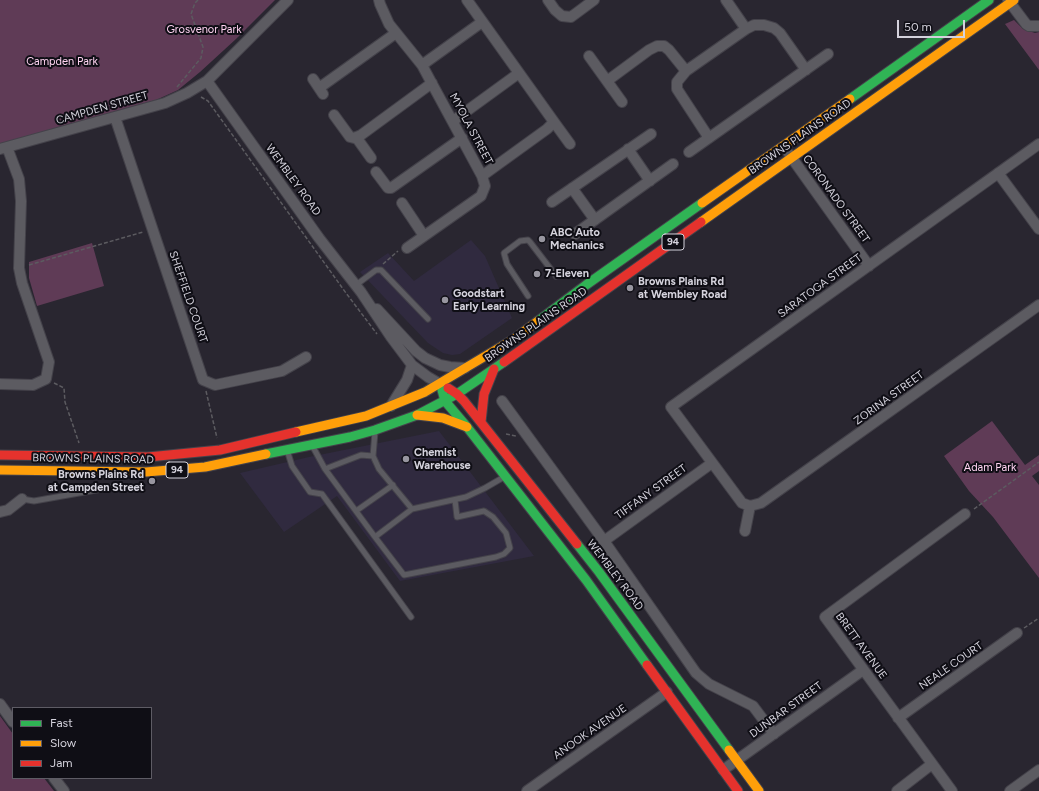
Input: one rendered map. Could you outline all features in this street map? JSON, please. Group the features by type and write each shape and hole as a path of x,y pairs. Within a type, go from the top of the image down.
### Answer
{"main road":[{"name":"BROWNS PLAINS ROAD","path":"0,455 148,457 182,455 220,450 366,416 390,408 440,384 514,339 586,285 989,0"},
{"name":"BROWNS PLAINS ROAD","path":"0,470 146,472 179,470 312,445 376,430 417,415 458,394 494,369 1011,1"},
{"path":"522,349 508,353 475,373 440,384 445,401 586,580 738,791"},
{"path":"481,422 484,394 494,369"},
{"name":"WEMBLEY ROAD","path":"440,384 458,394 599,572 759,791"},
{"path":"417,415 443,418 467,427"}],"street":[{"name":"CAMPDEN STREET","path":"4,148 166,103 187,93 207,81 288,0"},
{"name":"MYOLA STREET","path":"379,0 386,17 396,33 422,65 482,176 485,186 481,196 407,248"},
{"path":"467,0 570,144"},
{"path":"548,0 555,10 562,16 571,17 594,0"},
{"path":"726,0 746,29"},
{"name":"BROWNS PLAINS ROAD","path":"1011,1 1026,24 1030,26 1039,26"},
{"path":"422,65 482,22"},
{"path":"709,138 677,89 677,82 686,71 746,29 764,25 774,28 780,33 806,70"},
{"path":"318,87 396,33"},
{"path":"607,81 649,50 657,46 664,46 669,50 686,71"},
{"path":"689,152 828,54"},
{"path":"589,56 622,102"},
{"path":"453,121 519,73"},
{"name":"WEMBLEY ROAD","path":"207,81 319,238 358,289 390,338 412,365 440,384"},
{"path":"334,115 350,137 354,138 432,83"},
{"name":"SHEFFIELD COURT","path":"115,117 203,380"},
{"path":"482,176 547,129 554,122"},
{"path":"552,202 651,134"},
{"path":"356,137 371,158"},
{"path":"388,188 398,184 462,138"},
{"name":"SARATOGA STREET","path":"712,463 672,407 1039,144"},
{"name":"CORONADO STREET","path":"783,146 869,266"},
{"path":"0,384 33,385 46,379 49,362 22,283 19,268 21,201 18,179 4,148"},
{"path":"628,149 650,181"},
{"path":"575,234 673,164"},
{"path":"376,172 424,236"},
{"path":"998,173 1039,229"},
{"path":"572,188 595,220"},
{"name":"WEMBLEY ROAD","path":"358,289 416,351 425,358 440,365 467,368"},
{"name":"ZORINA STREET","path":"750,506 761,503 1039,305"},
{"path":"203,380 215,384 282,371 306,357"},
{"path":"390,408 407,380 412,365"},
{"name":"WEMBLEY ROAD","path":"502,401 604,541 696,673 709,684 753,706 774,734"},
{"path":"712,463 742,502 750,506 745,531"},
{"name":"TIFFANY STREET","path":"604,541 712,463"},
{"path":"0,512 8,510 22,499"},
{"name":"BRETT AVENUE","path":"952,791 825,617 965,514"},
{"name":"NEALE COURT","path":"898,718 1017,633"},
{"name":"DUNBAR STREET","path":"723,770 863,670"},
{"name":"ANOOK AVENUE","path":"527,791 667,692"},
{"path":"0,704 12,721"},
{"path":"897,791 932,764"},
{"path":"1010,791 1039,770"},
{"path":"55,779 64,791"}],"lane":[{"path":"528,296 507,264 504,253 520,241 528,240 556,276"},
{"path":"358,289 376,270 381,270 428,319"},
{"path":"376,430 373,456 379,469 412,509"},
{"path":"312,445 325,469 404,574 496,557 504,554 510,548 506,533 494,517 484,511 457,517 455,500"},
{"path":"287,450 292,466 310,492 322,494 411,617"},
{"path":"325,469 361,455 373,456"},
{"path":"375,537 412,509 455,500 473,494 505,476"},
{"path":"356,511 393,485"},
{"path":"22,499 34,500 113,488 130,487"}],"path":[{"path":"176,88 201,58 203,47 190,14 198,0"},
{"path":"198,96 208,101 346,294 378,336"},
{"path":"19,268 152,230"},
{"path":"376,270 391,256 402,249 407,248"},
{"path":"46,379 64,388 65,402 79,445"},
{"path":"203,380 217,439"},
{"path":"488,432 529,438"},
{"path":"965,514 1039,462"},
{"path":"1017,633 1039,618"}],"shaded area":[{"name":"Goodstart Early Learning","path":"471,240 485,256 512,318 460,354 452,355 443,353 428,343 360,272 388,253 414,281"},
{"path":"439,431 534,556 400,581 337,496 284,532 240,473 309,457"},
{"path":"0,716 12,733 12,779 45,779 54,791 0,791"}],"green space":[{"name":"Campden Park","path":"0,0 275,0 236,39 178,90 156,100 0,144"},
{"path":"1014,20 1023,29 1035,33 1039,32 1039,70 1005,24"},
{"path":"92,243 104,286 37,306 29,278 29,262"},
{"name":"Adam Park","path":"992,421 1025,465 1039,455 1039,471 1032,476 1039,485 1039,578 993,517 969,491 944,456"}],"traffic: fast":[{"path":"850,99 989,0"},
{"path":"538,321 702,203"},
{"path":"266,454 350,437 417,415 457,394 504,362"},
{"path":"442,390 445,401 586,580 647,665"},
{"path":"577,544 729,750"}],"traffic: slow":[{"path":"701,222 1014,0"},
{"path":"702,203 850,99"},
{"path":"296,432 366,416 425,392 514,339 538,321"},
{"path":"417,415 443,418 467,427"},
{"path":"0,470 146,472 205,467 266,454"},
{"path":"729,750 759,791"}],"traffic: jam":[{"path":"504,362 701,222"},
{"path":"481,422 484,394 494,369"},
{"path":"448,388 464,401 577,544"},
{"path":"0,455 148,457 220,450 296,432"},
{"path":"647,665 738,791"}],"place":[{"name":"ABC Auto Mechanics","path":"542,239"},
{"name":"7-Eleven","path":"537,274"},
{"name":"Browns Plains Rd at Wembley Road","path":"630,288"},
{"name":"Goodstart Early Learning","path":"445,300"},
{"name":"Chemist Warehouse","path":"406,459"},
{"name":"Browns Plains Rd at Campden Street","path":"152,481"}],"park label":[{"name":"Grosvenor Park","path":"204,30"}]}
